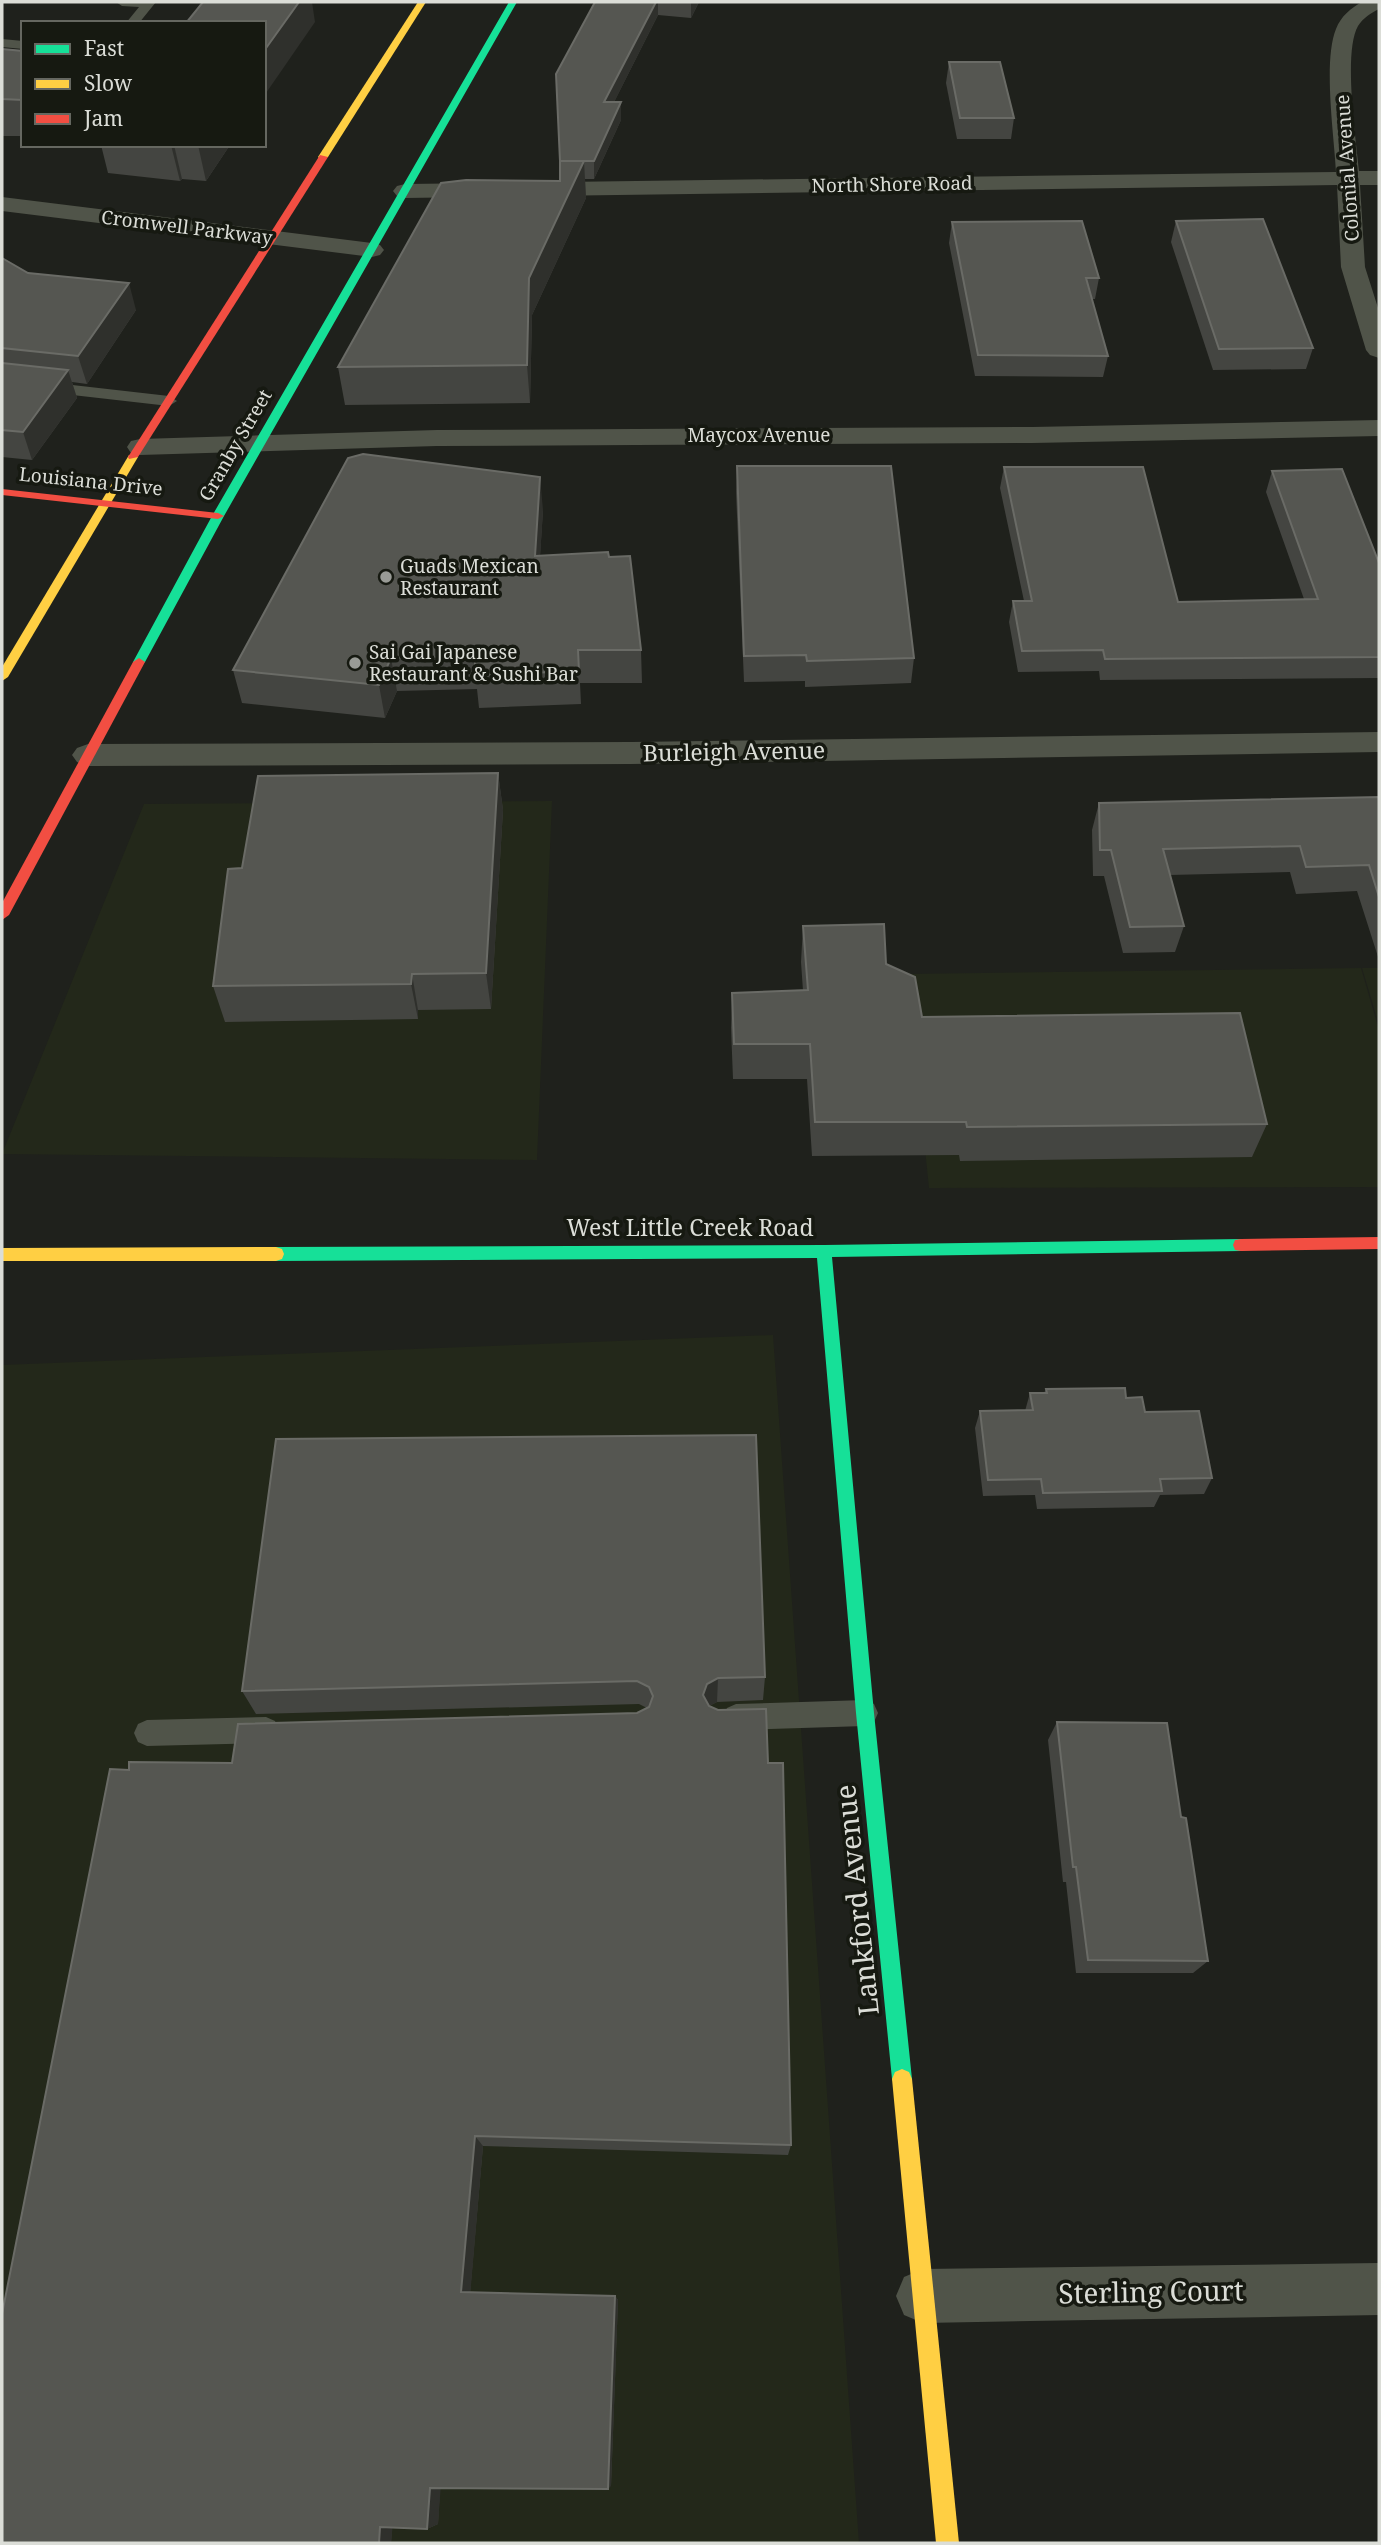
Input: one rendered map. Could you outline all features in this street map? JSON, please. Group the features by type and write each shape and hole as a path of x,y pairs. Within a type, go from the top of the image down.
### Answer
{"main road":[{"path":"2,677 104,503 422,2"},
{"name":"Granby Street","path":"2,915 218,516 513,2"},
{"name":"Louisiana Drive","path":"2,492 218,516"},
{"name":"West Little Creek Road","path":"2,1255 824,1251 1379,1243"},
{"name":"Lankford Avenue","path":"824,1251 865,1713 948,2543"}],"street":[{"name":"Colonial Avenue","path":"1379,2 1357,12 1347,22 1342,40 1341,70 1353,267 1379,350"},
{"name":"North Shore Road","path":"405,191 1379,178"},
{"name":"Cromwell Parkway","path":"2,204 372,250"},
{"name":"Maycox Avenue","path":"140,447 437,438 1032,435 1379,428"},
{"name":"Burleigh Avenue","path":"88,755 631,753 1379,742"},
{"name":"Sterling Court","path":"923,2296 1379,2289"}],"lane":[{"path":"122,2 149,3"},
{"path":"134,21 149,3"},
{"path":"2,43 21,46"},
{"path":"2,382 165,406"},
{"path":"2,393 165,406"},
{"path":"719,1717 865,1713"},
{"path":"147,1733 298,1729"}],"shaded area":[{"path":"552,801 537,1160 2,1154 144,804"},
{"path":"1361,968 1379,1030 1379,1187 929,1188 907,974"},
{"path":"1362,968 1379,968 1379,1025"},
{"path":"773,1335 859,2543 2,2543 2,1365"}],"building":[{"path":"203,2 299,2 266,48 266,21 188,21"},
{"path":"595,2 656,2 604,102 621,102 594,161 560,161 556,74"},
{"path":"2,49 21,51 21,100 2,99"},
{"path":"949,62 1000,62 1014,118 960,118"},
{"path":"560,161 584,161 529,278 527,365 338,367 441,183 466,180 560,181"},
{"path":"1263,219 1313,348 1219,349 1176,221"},
{"path":"1082,221 1099,278 1086,278 1108,356 978,355 952,222"},
{"path":"2,258 28,273 129,283 78,356 2,348"},
{"path":"2,363 68,370 23,432 2,430"},
{"path":"363,454 540,477 535,556 608,552 609,557 630,556 641,650 578,650 579,671 475,675 475,656 391,658 379,685 233,670 348,458"},
{"path":"737,466 891,466 914,658 807,661 806,655 744,656"},
{"path":"1004,467 1143,467 1178,602 1318,599 1272,471 1342,469 1379,563 1379,657 1105,659 1103,650 1022,651 1013,601 1032,601"},
{"path":"498,773 486,973 412,974 411,984 213,986 228,869 242,868 258,776"},
{"path":"1379,797 1379,897 1369,865 1306,867 1300,846 1163,849 1184,926 1130,927 1111,850 1100,850 1099,803"},
{"path":"884,924 886,964 915,977 922,1017 1240,1013 1267,1124 967,1127 966,1122 815,1122 810,1044 734,1044 732,993 808,990 803,926"},
{"path":"1125,1388 1126,1398 1142,1397 1145,1412 1199,1411 1212,1478 1160,1479 1162,1491 1043,1493 1041,1479 988,1480 980,1411 1033,1410 1030,1393 1047,1393 1046,1389"},
{"path":"756,1435 765,1677 718,1678 707,1684 703,1695 709,1706 718,1710 766,1709 768,1763 783,1763 791,2145 475,2136 461,2292 615,2296 608,2489 430,2488 427,2529 380,2527 379,2543 2,2543 2,2314 110,1769 129,1770 129,1762 232,1763 238,1724 637,1713 649,1707 653,1696 649,1687 637,1681 242,1691 276,1439"},
{"path":"1057,1722 1167,1723 1181,1817 1186,1818 1208,1961 1088,1960 1076,1867 1073,1867"}],"traffic: fast":[{"path":"139,662 218,516 513,2"},
{"path":"276,1254 824,1251 1241,1245"},
{"path":"824,1251 865,1713 902,2079"}],"traffic: slow":[{"path":"323,157 422,2"},
{"path":"2,677 133,457"},
{"path":"2,1255 276,1254"},
{"path":"902,2079 948,2543"}],"traffic: jam":[{"path":"133,457 323,157"},
{"path":"2,492 218,516"},
{"path":"2,915 139,662"},
{"path":"1241,1245 1379,1243"}],"place":[{"name":"Guads Mexican Restaurant","path":"386,577"},
{"name":"Sai Gai Japanese Restaurant & Sushi Bar","path":"355,663"}]}
